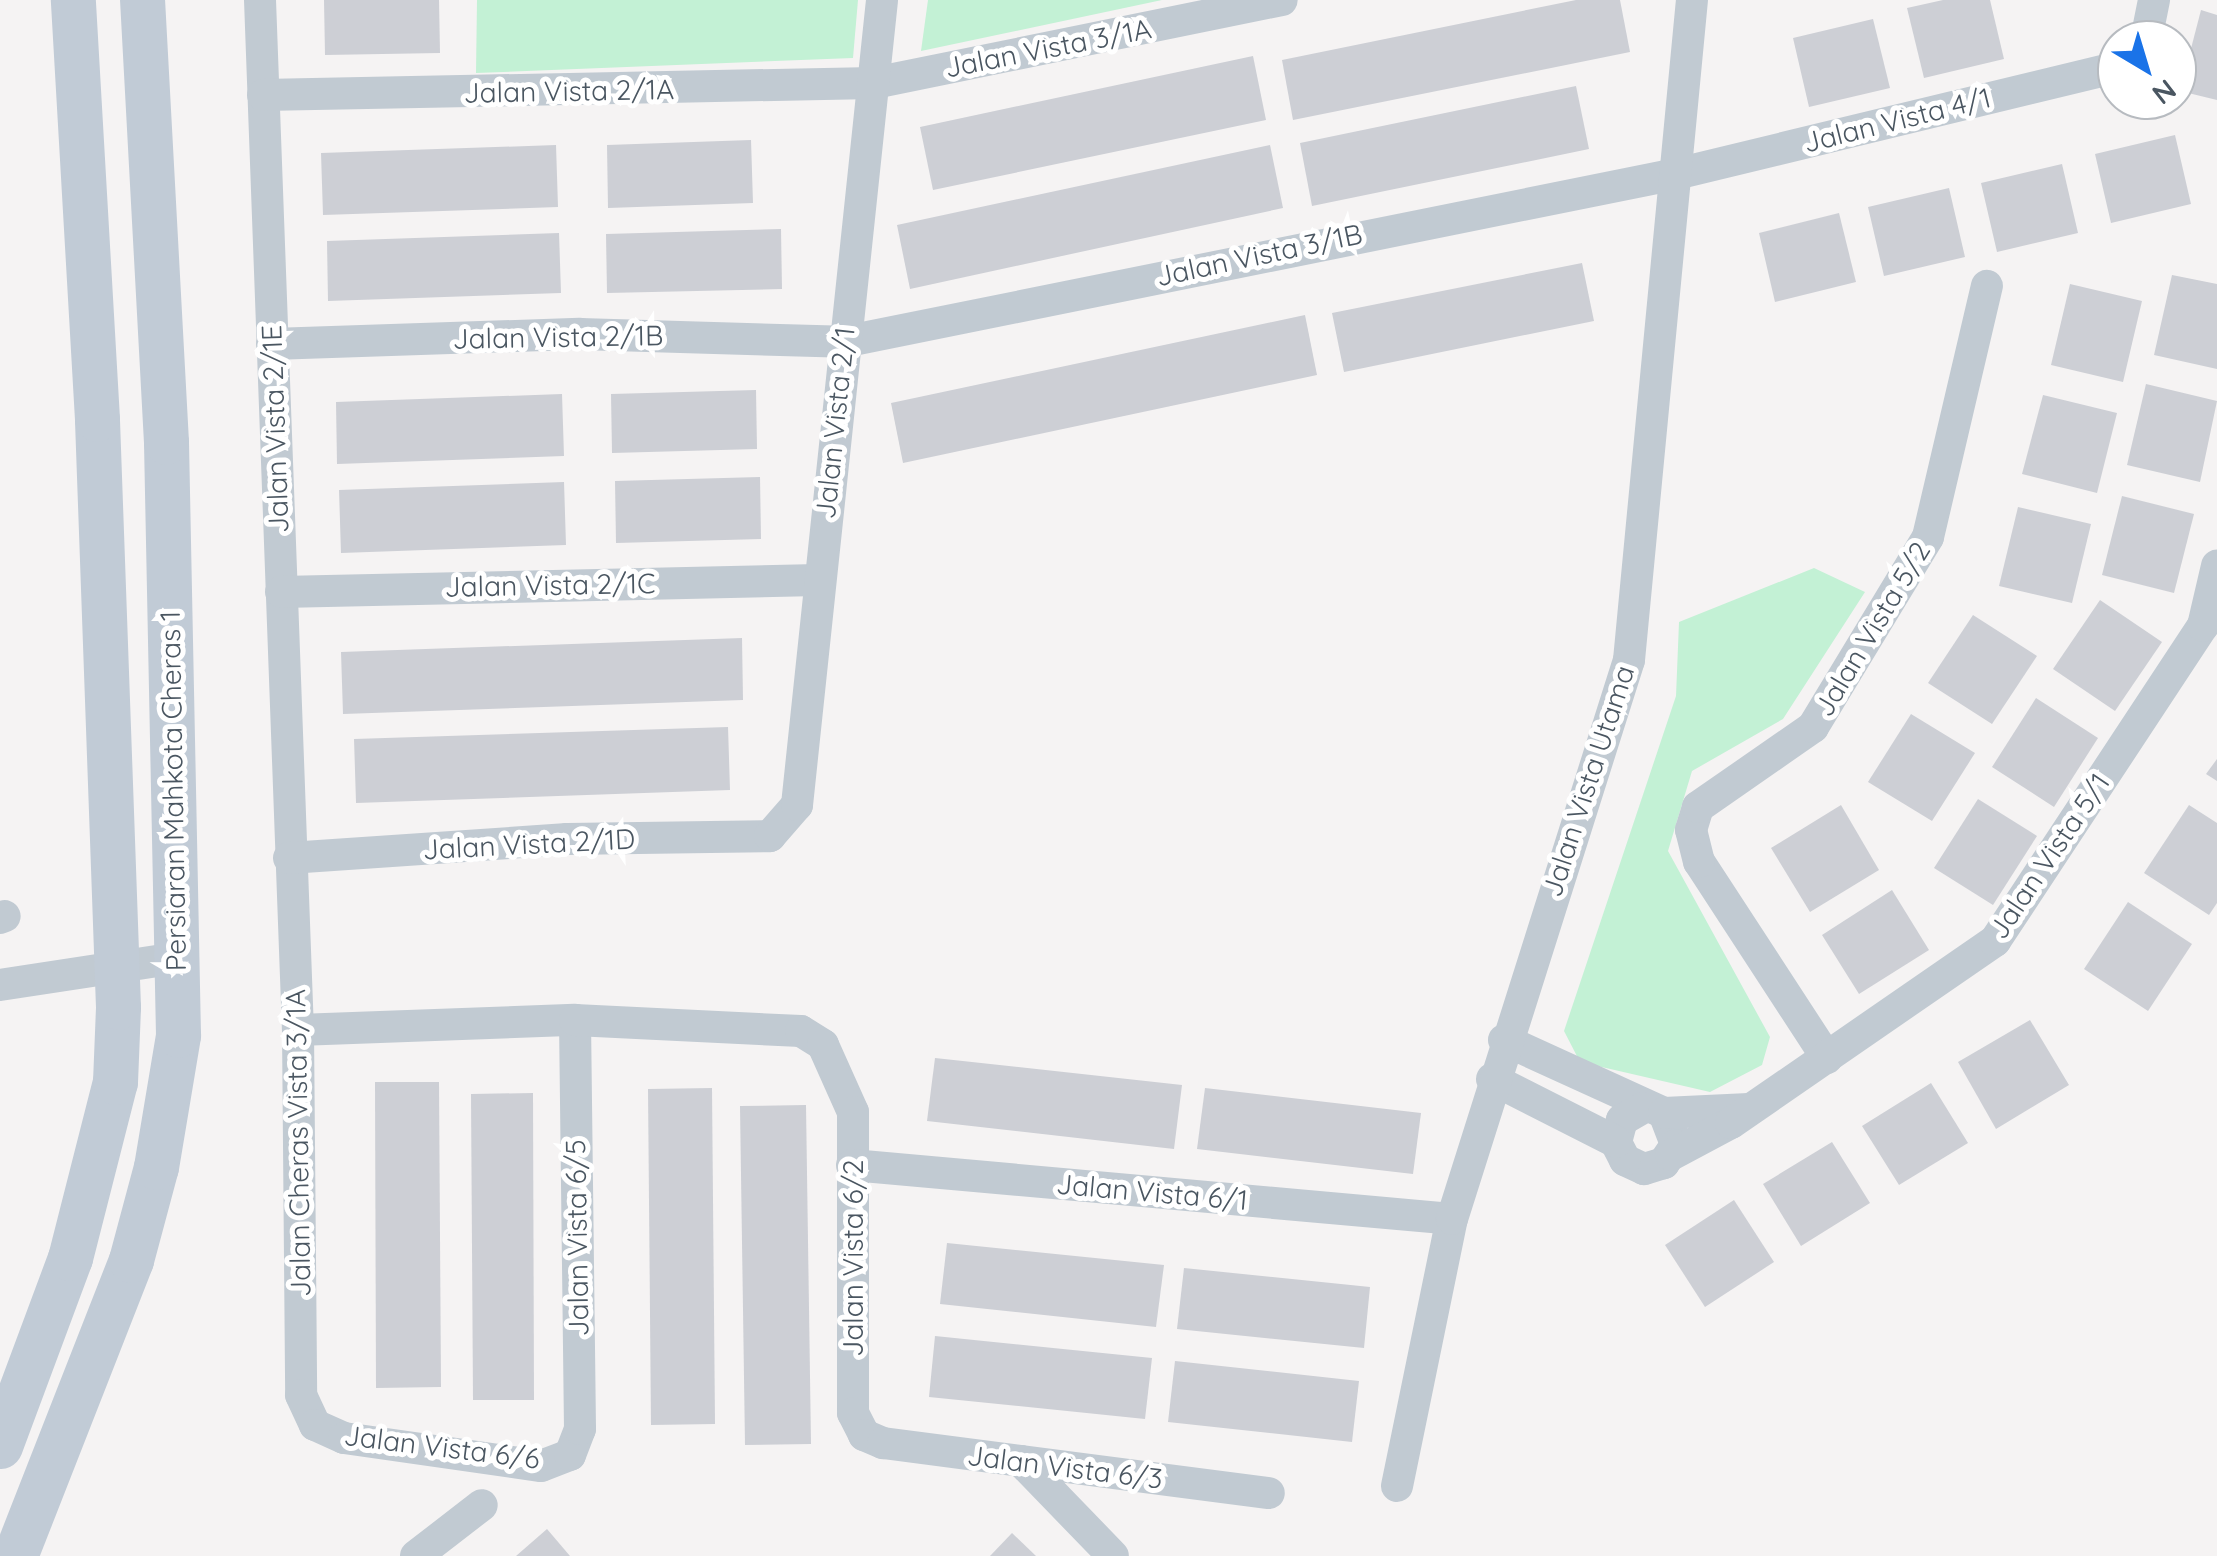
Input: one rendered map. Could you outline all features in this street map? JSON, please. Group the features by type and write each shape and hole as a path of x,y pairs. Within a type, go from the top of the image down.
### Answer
{"main road":[{"path":"0,1446 70,1258 102,1148 115,1082 117,964 74,0"},
{"name":"Persiaran Mahkota Cheras 1","path":"14,1556 131,1260 156,1167 178,1035 166,442 142,0"}],"street":[{"name":"Jalan Vista 2/1E","path":"260,0 289,858"},
{"name":"Jalan Vista 2/1","path":"770,836 798,805 818,580 882,0"},
{"name":"Jalan Vista 3/1A","path":"874,82 1282,0"},
{"name":"Jalan Vista Utama","path":"1396,1486 1452,1218 1504,1040 1629,660 1692,0"},
{"name":"Jalan Vista 4/1","path":"1676,174 2097,72"},
{"name":"Jalan Vista 2/1A","path":"263,94 874,82"},
{"name":"Jalan Vista 3/1B","path":"843,342 1676,174"},
{"name":"Jalan Vista 5/2","path":"1827,1058 1699,862 1691,830 1698,808 1813,727 1928,537 1988,286"},
{"name":"Jalan Vista 2/1B","path":"272,344 580,334 843,342"},
{"name":"Jalan Vista 5/1","path":"1671,1155 1827,1058 1995,941 2204,626 2217,566"},
{"name":"Jalan Vista 2/1C","path":"281,592 818,580"},
{"name":"Jalan Vista 2/1D","path":"289,858 566,840 770,836"},
{"name":"Jalan Cheras Vista 3/1A","path":"289,858 298,1030 301,1395 315,1426"},
{"path":"0,985 117,964 176,958"},
{"path":"298,1030 575,1020"},
{"name":"Jalan Vista 6/2","path":"575,1020 801,1031 823,1045 844,1079 853,1112 853,1414 864,1435"},
{"name":"Jalan Vista 6/5","path":"570,1455 580,1428 575,1020"},
{"name":"Jalan Vista 5/1","path":"1504,1040 1654,1111 1748,1109"},
{"path":"1492,1079 1616,1142 1625,1160 1644,1168 1671,1155 1676,1133 1654,1111 1622,1120 1616,1142"},
{"name":"Jalan Vista 6/1","path":"852,1165 1452,1218"},
{"name":"Jalan Vista 6/6","path":"315,1426 344,1438 541,1466 570,1455"},
{"name":"Jalan Vista 6/3","path":"864,1435 1021,1461 1268,1493"},
{"path":"1021,1461 1113,1556"},
{"path":"416,1556 482,1506"}],"green space":[{"path":"477,0 858,0 853,58 476,73"},
{"path":"928,0 1162,0 921,51"},
{"path":"1814,568 1865,592 1783,719 1692,771 1668,851 1770,1037 1762,1065 1710,1092 1580,1062 1564,1031 1676,696 1679,622"}],"building":[{"path":"324,0 439,0 440,53 325,55"},
{"path":"1576,0 1620,0 1630,52 1293,120 1282,60"},
{"path":"1943,0 1990,0 2004,59 1924,78 1907,8"},
{"path":"2201,10 2217,15 2217,100 2197,95 2197,25"},
{"path":"1873,19 1890,88 1809,107 1793,38"},
{"path":"1253,56 1266,120 933,190 920,127"},
{"path":"1576,86 1589,149 1312,206 1300,143"},
{"path":"2175,135 2191,204 2111,223 2095,154"},
{"path":"751,140 753,203 608,208 607,145"},
{"path":"556,145 558,207 323,215 321,153"},
{"path":"1270,145 1283,208 910,289 897,225"},
{"path":"2062,164 2078,233 1997,252 1981,183"},
{"path":"1949,188 1965,257 1884,276 1868,207"},
{"path":"1839,213 1856,282 1775,302 1759,233"},
{"path":"781,229 782,289 607,293 606,234"},
{"path":"559,233 561,293 328,301 327,241"},
{"path":"1582,263 1594,321 1344,372 1332,313"},
{"path":"2172,275 2217,284 2217,369 2154,355"},
{"path":"2070,284 2142,301 2123,382 2051,365"},
{"path":"1305,315 1317,375 903,463 891,403"},
{"path":"2146,384 2217,401 2200,482 2127,465"},
{"path":"756,390 757,449 612,453 611,394"},
{"path":"562,394 564,456 337,464 336,402"},
{"path":"2043,395 2117,413 2097,493 2022,474"},
{"path":"760,477 761,539 616,543 615,481"},
{"path":"564,482 566,545 341,553 339,490"},
{"path":"2122,496 2194,514 2174,593 2102,575"},
{"path":"2018,507 2091,524 2072,603 1999,586"},
{"path":"2100,600 2162,642 2115,711 2053,669"},
{"path":"1973,615 2037,656 1992,724 1928,683"},
{"path":"742,638 743,700 343,714 341,652"},
{"path":"2036,698 2098,738 2054,807 1992,767"},
{"path":"1911,714 1975,753 1932,821 1868,782"},
{"path":"728,727 730,790 356,803 354,739"},
{"path":"2217,759 2217,781 2206,774"},
{"path":"1978,799 2037,836 1993,905 1934,868"},
{"path":"1841,805 1879,870 1810,912 1771,848"},
{"path":"2189,805 2217,823 2217,903 2209,915 2144,873"},
{"path":"1892,890 1929,950 1859,994 1822,935"},
{"path":"2128,902 2192,944 2148,1011 2084,969"},
{"path":"2030,1020 2069,1085 1996,1129 1958,1062"},
{"path":"935,1058 1182,1085 1174,1149 927,1121"},
{"path":"375,1082 439,1082 441,1387 376,1388"},
{"path":"1931,1083 1968,1143 1899,1185 1862,1126"},
{"path":"712,1088 715,1424 651,1425 648,1089"},
{"path":"1205,1088 1421,1113 1413,1174 1197,1149"},
{"path":"533,1093 534,1400 473,1400 471,1094"},
{"path":"806,1105 811,1444 745,1445 740,1106"},
{"path":"1832,1142 1870,1203 1801,1246 1763,1184"},
{"path":"1734,1200 1774,1262 1705,1307 1665,1245"},
{"path":"947,1243 1164,1265 1156,1327 940,1304"},
{"path":"1184,1268 1370,1287 1364,1348 1177,1329"},
{"path":"935,1336 1152,1358 1145,1419 929,1397"},
{"path":"1175,1361 1359,1381 1352,1442 1168,1422"},
{"path":"547,1529 570,1556 516,1556"},
{"path":"1012,1533 1036,1556 990,1556"}]}
